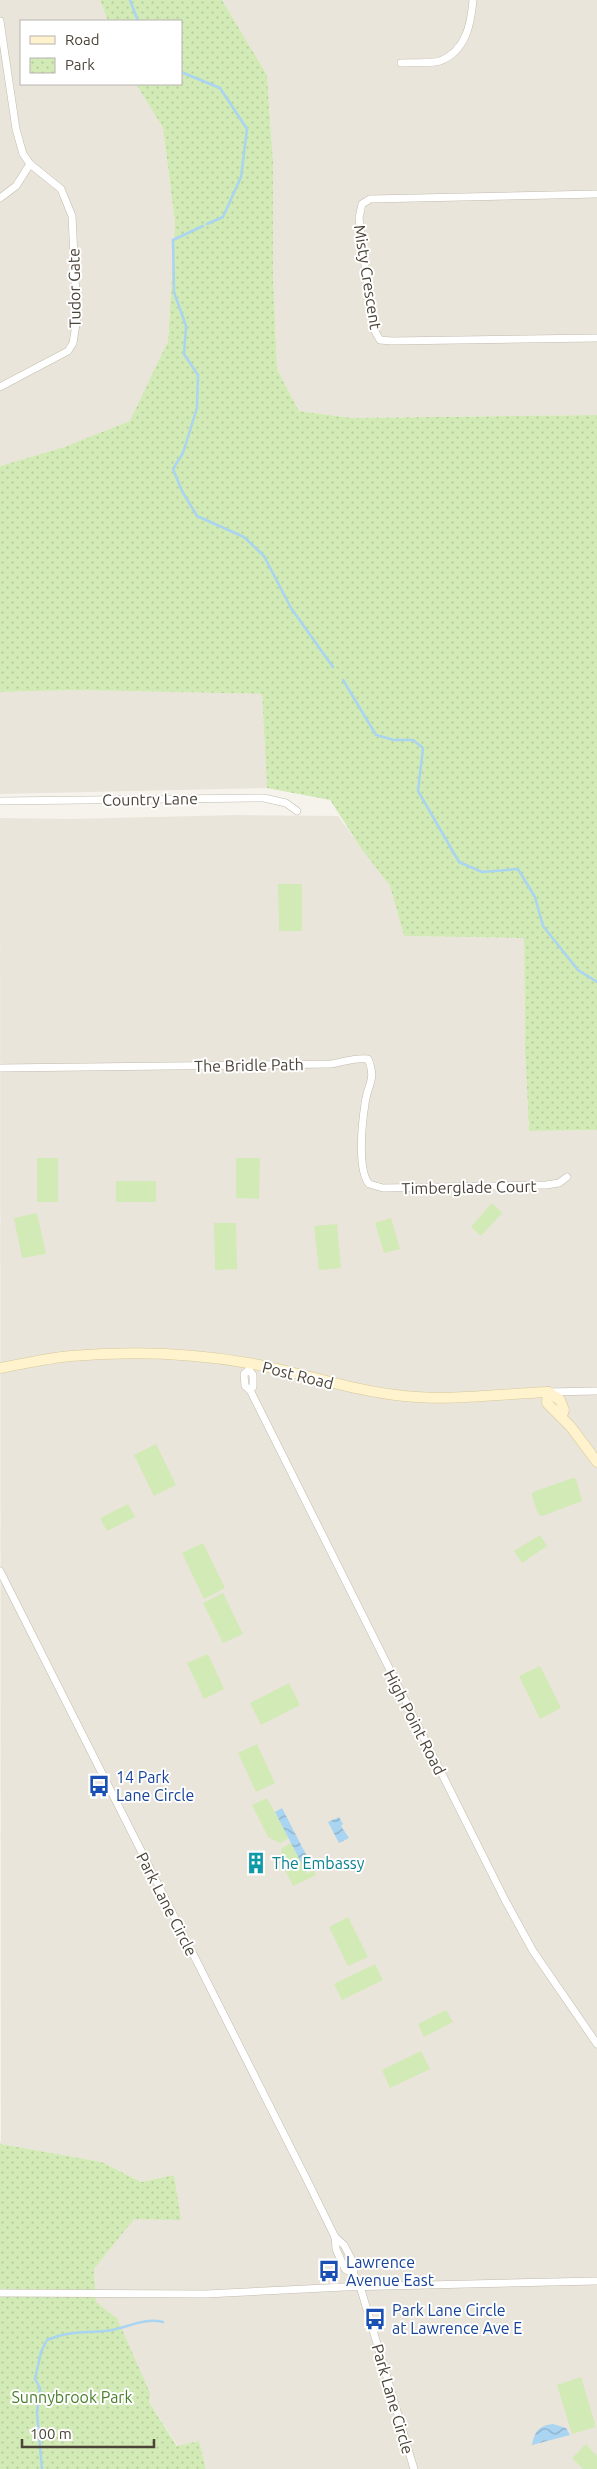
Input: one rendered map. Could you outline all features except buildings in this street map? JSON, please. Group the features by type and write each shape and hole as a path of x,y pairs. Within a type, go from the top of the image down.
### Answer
{"street":[{"path":"401,63 440,61 458,49 470,27 473,0"},
{"path":"0,21 16,130 23,154 30,164 16,186 0,198"},
{"name":"Tudor Gate","path":"0,387 68,351 76,331 77,310 70,209 61,189 30,164"},
{"name":"Misty Crescent","path":"597,194 370,199 362,204 359,218 373,328 380,340 392,342 597,338"},
{"name":"Country Lane","path":"0,801 264,798 286,803 297,811"},
{"name":"The Bridle Path","path":"0,1068 331,1064 346,1062 355,1057 368,1059 372,1070 372,1082 365,1101 362,1125 363,1174 369,1184"},
{"name":"Timberglade Court","path":"369,1184 383,1188 546,1185 558,1183 567,1176"},
{"name":"Post Road","path":"0,1368 70,1356 142,1353 194,1355 351,1389 406,1397 434,1398 548,1392 597,1392"},
{"name":"High Point Road","path":"249,1367 244,1374 245,1386 250,1390 505,1900 534,1951 597,2044"},
{"path":"548,1392 560,1400 564,1410 562,1416 597,1462"},
{"name":"Park Lane Circle","path":"0,1572 335,2237 344,2245 355,2266 353,2273 360,2286 414,2469"},
{"path":"0,2293 206,2294 360,2286 597,2281"}],"shaded area":[{"path":"0,0 100,0 108,20 20,20 20,85 137,85 163,128 175,223 168,341 131,421 64,447 0,466"},
{"path":"222,0 597,0 597,415 352,418 299,411 277,369 273,274 273,160 267,75"},
{"path":"76,690 262,694 267,788 0,794 0,692"},
{"path":"238,815 338,816 390,886 404,936 524,938 525,1051 529,1131 597,1130 597,2469 206,2469 199,2441 178,2446 149,2402 117,2318 96,2302 94,2269 134,2218 174,2175 141,2182 102,2162 1,2144 0,818 71,819"}],"green space":[{"path":"100,0 222,0 267,75 273,161 273,274 277,369 299,411 352,418 597,415 597,1130 529,1131 525,1051 524,938 404,936 390,886 361,848 330,800 267,788 262,694 76,690 0,692 0,466 64,447 130,421 168,341 175,223 163,128 137,85 182,85 182,20 108,20"},
{"path":"278,884 302,884 302,931 279,931"},
{"path":"37,1158 58,1158 58,1202 37,1202"},
{"path":"236,1158 260,1158 259,1199 236,1198"},
{"path":"116,1181 156,1181 156,1202 116,1202"},
{"path":"492,1203 502,1213 481,1236 471,1227"},
{"path":"37,1213 46,1254 22,1258 14,1218"},
{"path":"391,1218 400,1249 384,1253 375,1223"},
{"path":"214,1223 236,1223 237,1269 215,1270"},
{"path":"337,1224 341,1268 319,1270 314,1226"},
{"path":"156,1444 176,1485 154,1496 134,1455"},
{"path":"573,1478 576,1479 582,1501 542,1516 538,1514 532,1495 533,1492"},
{"path":"128,1504 135,1517 107,1531 100,1518"},
{"path":"540,1535 547,1546 522,1563 514,1551"},
{"path":"203,1543 225,1588 204,1599 182,1553"},
{"path":"223,1593 243,1634 223,1643 203,1603"},
{"path":"208,1654 224,1689 204,1699 187,1663"},
{"path":"540,1666 561,1708 540,1719 519,1676"},
{"path":"289,1683 300,1705 261,1725 250,1703"},
{"path":"257,1744 275,1783 256,1792 238,1753"},
{"path":"267,1798 289,1838 280,1843 268,1837 252,1805"},
{"path":"291,1843 307,1874 314,1870 316,1875 293,1886 280,1860 282,1848"},
{"path":"348,1917 368,1957 348,1966 329,1927"},
{"path":"375,1964 383,1980 342,2000 334,1984"},
{"path":"446,2010 453,2022 424,2037 418,2024"},
{"path":"421,2051 430,2069 390,2088 382,2070"},
{"name":"Sunnybrook Park","path":"0,2141 1,2144 102,2162 141,2182 174,2175 181,2220 134,2219 94,2269 96,2302 117,2318 150,2393 149,2402 177,2446 199,2441 206,2469 0,2469"},
{"path":"581,2377 596,2427 572,2434 557,2385"},
{"path":"586,2444 597,2456 597,2469 583,2469 572,2458"}],"water":[{"path":"282,1808 312,1866 305,1870 275,1812"},
{"path":"339,1817 343,1824 341,1826 349,1838 339,1843 328,1822"},
{"path":"553,2424 566,2428 570,2435 532,2445 538,2430"}],"waterway":[{"path":"130,0 138,20"},
{"path":"182,72 220,88 247,129 241,177 223,217 207,224"},
{"path":"203,226 173,240 174,292 186,326 184,354 198,375 197,408 183,453 173,469 182,491 197,516 244,537 264,556 291,608 333,667"},
{"path":"343,680 376,735 394,740 413,740 423,748 418,791 459,862 482,872 518,869 535,897 543,926 578,970 597,982"},
{"path":"42,2469 37,2413 40,2388 35,2379 41,2352 47,2340 69,2334 112,2330 141,2322 163,2322"}],"place":[{"name":"14 Park Lane Circle","path":"99,1786"},
{"name":"The Embassy","path":"256,1863"},
{"name":"Lawrence Avenue East","path":"329,2271"},
{"name":"Park Lane Circle at Lawrence Ave E","path":"375,2319"}]}
